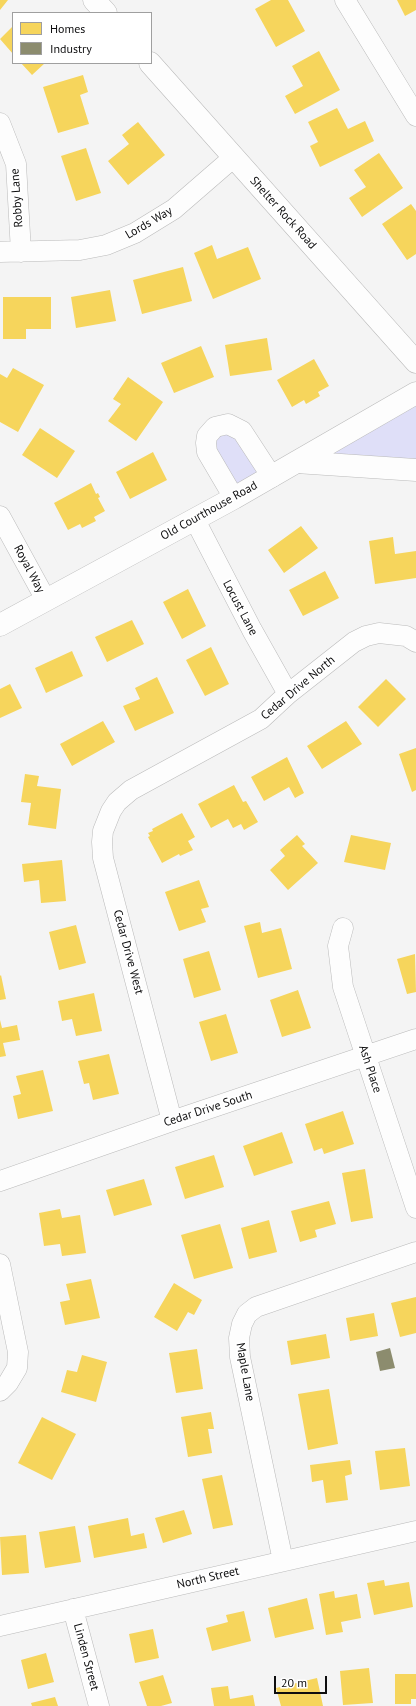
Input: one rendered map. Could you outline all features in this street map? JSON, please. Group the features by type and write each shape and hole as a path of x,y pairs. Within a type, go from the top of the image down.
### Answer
{"street":[{"path":"94,0 105,12"},
{"path":"345,0 416,116"},
{"name":"Shelter Rock Road","path":"151,64 416,362"},
{"name":"Robby Lane","path":"0,123 16,164 21,252"},
{"name":"Lords Way","path":"0,252 80,250 106,245 135,233 174,209 234,157"},
{"name":"Old Courthouse Road","path":"0,625 195,520 416,393"},
{"path":"234,498 207,452 207,436 215,427 228,424 239,428 272,477"},
{"path":"296,462 416,470"},
{"name":"Royal Way","path":"0,516 46,600"},
{"name":"Locust Lane","path":"195,520 252,630 288,694"},
{"name":"Cedar Drive North","path":"131,790 261,720 288,694 354,642 366,636 379,633 406,636 416,642"},
{"name":"Cedar Drive West","path":"131,790 117,802 111,811 103,831 103,858 172,1121"},
{"name":"Ash Place","path":"343,928 338,946 343,987 416,1208"},
{"name":"Cedar Drive South","path":"0,1181 172,1121 416,1039"},
{"name":"Maple Lane","path":"283,1561 240,1357 238,1338 242,1324 248,1314 256,1307 416,1252"},
{"path":"0,1264 18,1352 17,1368 8,1383 0,1391"},
{"name":"North Street","path":"0,1626 416,1531"},
{"name":"Linden Street","path":"73,1609 99,1706"}],"shaded area":[{"path":"416,393 416,470 296,462"},
{"path":"228,424 272,477 234,498 207,452"}],"building: Homes":[{"path":"0,0 8,0 0,10"},
{"path":"271,0 288,0 305,31 276,47 255,9"},
{"path":"397,0 416,0 416,10 405,16"},
{"path":"12,27 12,53 0,39"},
{"path":"319,51 340,90 295,114 285,96 303,86 292,66"},
{"path":"22,64 44,64 32,75"},
{"path":"83,75 88,92 80,95 89,124 58,133 43,87"},
{"path":"337,108 348,129 365,121 374,141 320,167 310,146 318,142 308,122"},
{"path":"138,122 165,155 128,185 108,161 129,144 122,135"},
{"path":"86,148 101,193 76,201 61,156"},
{"path":"379,153 403,188 362,217 349,198 366,187 354,170"},
{"path":"411,204 416,211 416,254 407,260 382,224"},
{"path":"212,245 217,259 248,247 261,279 213,299 194,253"},
{"path":"183,267 192,301 142,314 133,280"},
{"path":"110,290 116,321 76,328 71,297"},
{"path":"3,297 51,297 51,329 26,329 26,339 3,339"},
{"path":"267,338 272,370 230,376 225,345"},
{"path":"201,346 214,377 174,393 161,363"},
{"path":"314,359 329,386 318,392 320,396 306,404 304,400 292,407 277,380"},
{"path":"13,368 44,385 18,432 0,422 0,374 7,378"},
{"path":"128,377 163,402 136,441 108,421 121,404 113,399"},
{"path":"40,428 75,451 57,478 22,455"},
{"path":"153,452 167,480 130,499 116,472"},
{"path":"91,483 96,494 98,493 100,497 98,498 105,511 94,517 96,521 82,528 80,524 68,530 54,503"},
{"path":"301,526 318,548 284,573 268,550"},
{"path":"393,537 395,554 416,551 416,578 375,584 369,541"},
{"path":"325,571 339,598 303,616 289,590"},
{"path":"188,589 206,626 182,639 163,602"},
{"path":"132,620 144,644 107,662 95,637"},
{"path":"211,647 229,684 205,696 186,660"},
{"path":"72,651 83,676 46,693 35,668"},
{"path":"157,677 174,713 135,731 123,706 140,699 135,688"},
{"path":"386,679 406,699 378,727 358,707"},
{"path":"10,684 22,708 0,718 0,689"},
{"path":"103,721 115,742 72,766 60,744"},
{"path":"346,721 362,744 322,769 307,746"},
{"path":"416,748 416,790 412,792 399,754"},
{"path":"287,757 304,793 295,798 289,787 264,801 251,777"},
{"path":"25,774 39,776 37,786 61,789 56,829 28,825 31,803 21,802"},
{"path":"234,785 243,802 246,801 258,822 244,830 241,824 233,828 228,819 211,828 198,804"},
{"path":"182,813 195,837 188,841 193,850 180,856 179,854 162,863 148,837 150,836 148,833 153,831 152,829"},
{"path":"297,835 305,844 302,846 318,863 288,890 270,870 285,856 280,850"},
{"path":"351,835 391,843 385,870 344,862"},
{"path":"62,860 66,901 41,903 39,880 24,882 22,864"},
{"path":"199,880 209,907 201,909 206,922 179,931 165,892"},
{"path":"260,922 262,933 281,928 292,969 258,978 244,926"},
{"path":"76,925 86,963 59,970 49,932"},
{"path":"209,951 221,990 194,998 183,959"},
{"path":"415,954 416,992 407,994 397,959"},
{"path":"1,975 6,999 0,1000 0,976"},
{"path":"298,990 311,1028 282,1037 270,1000"},
{"path":"94,993 102,1031 76,1036 72,1019 62,1021 58,1001"},
{"path":"226,1014 238,1053 211,1061 199,1022"},
{"path":"0,1020 2,1028 17,1025 20,1040 3,1043 6,1056 0,1057"},
{"path":"109,1054 119,1094 93,1100 89,1083 84,1084 78,1061"},
{"path":"43,1070 53,1111 18,1119 13,1096 21,1094 16,1076"},
{"path":"343,1111 354,1144 324,1154 322,1148 314,1151 305,1124"},
{"path":"282,1132 293,1163 254,1176 243,1146"},
{"path":"214,1155 224,1187 185,1199 175,1167"},
{"path":"365,1169 373,1218 351,1222 342,1173"},
{"path":"144,1179 152,1205 114,1216 106,1190"},
{"path":"329,1201 336,1224 315,1230 317,1237 300,1242 291,1211"},
{"path":"60,1209 62,1218 80,1215 86,1253 62,1256 60,1244 44,1246 39,1213"},
{"path":"269,1220 277,1252 249,1259 241,1228"},
{"path":"220,1224 233,1268 194,1279 181,1235"},
{"path":"91,1279 100,1318 65,1325 60,1302 70,1300 66,1284"},
{"path":"174,1283 202,1300 194,1315 188,1312 177,1331 154,1317"},
{"path":"416,1297 416,1333 400,1337 391,1303"},
{"path":"374,1313 378,1336 350,1341 346,1318"},
{"path":"326,1334 330,1358 291,1365 287,1341"},
{"path":"197,1349 203,1389 176,1393 169,1353"},
{"path":"82,1355 107,1362 96,1402 61,1392 67,1370 77,1372"},
{"path":"329,1389 338,1444 308,1450 298,1394"},
{"path":"211,1412 214,1429 208,1429 212,1453 188,1457 181,1417"},
{"path":"42,1417 76,1434 52,1480 18,1463"},
{"path":"405,1448 410,1486 380,1490 375,1451"},
{"path":"350,1460 352,1474 345,1476 348,1500 326,1503 323,1480 312,1482 310,1465"},
{"path":"222,1475 233,1525 213,1529 202,1479"},
{"path":"184,1510 192,1534 163,1543 155,1518"},
{"path":"128,1518 131,1536 144,1533 147,1548 94,1558 88,1526"},
{"path":"75,1526 81,1562 45,1568 39,1532"},
{"path":"26,1535 29,1573 2,1575 0,1537"},
{"path":"384,1580 385,1586 409,1582 413,1607 374,1615 367,1583"},
{"path":"334,1591 335,1598 357,1594 361,1618 341,1622 343,1632 326,1635 319,1594"},
{"path":"307,1598 314,1629 275,1638 268,1608"},
{"path":"244,1611 251,1641 212,1651 206,1628 228,1622 226,1615"},
{"path":"153,1629 159,1658 135,1663 129,1634"},
{"path":"46,1653 54,1682 28,1689 21,1660"},
{"path":"369,1668 373,1703 343,1705 340,1671"},
{"path":"395,1674 416,1674 416,1699 411,1699 411,1704 395,1704"},
{"path":"163,1675 172,1703 161,1706 147,1706 139,1682"},
{"path":"317,1678 323,1706 281,1706 276,1688"},
{"path":"228,1686 230,1699 253,1695 255,1706 214,1706 211,1688"},
{"path":"55,1697 58,1706 32,1706 31,1703"}],"building: Industry":[{"path":"390,1348 395,1368 380,1371 376,1352"}]}
